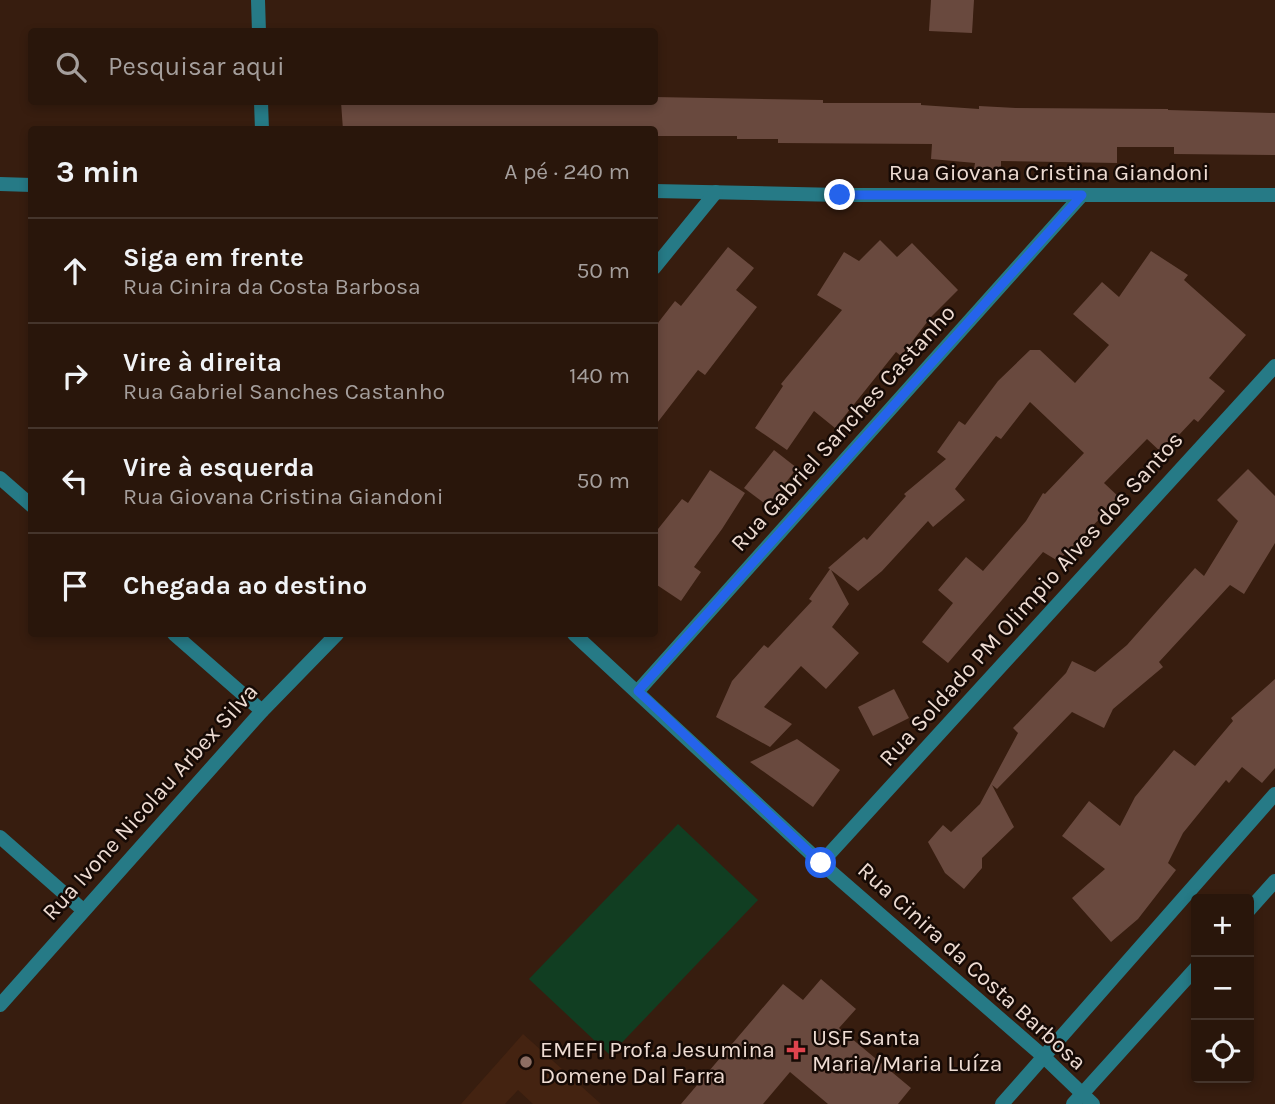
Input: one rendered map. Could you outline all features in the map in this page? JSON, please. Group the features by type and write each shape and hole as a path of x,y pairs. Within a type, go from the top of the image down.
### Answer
{"street":[{"path":"258,0 259,28"},
{"path":"261,105 262,126"},
{"path":"0,184 28,185"},
{"name":"Rua Giovana Cristina Giandoni","path":"658,191 1275,195"},
{"path":"658,263 716,192"},
{"name":"Rua Gabriel Sanches Castanho","path":"638,691 1082,195"},
{"name":"Rua Soldado PM Olimpio Alves dos Santos","path":"821,863 1275,366"},
{"path":"0,478 28,502"},
{"path":"177,637 261,711"},
{"name":"Rua Ivone Nicolau Arbex Silva","path":"0,1004 261,711 334,637"},
{"name":"Rua Cinira da Costa Barbosa","path":"577,637 821,863 1044,1056 1078,1099 1093,1104"},
{"path":"1002,1104 1275,793"},
{"path":"0,837 83,910"},
{"path":"1254,904 1275,881"},
{"path":"1078,1099 1191,974"}],"shaded area":[{"name":"EMEFI Prof.ª Jesumina Domene Dal Farra","path":"523,1034 601,1104 533,1104 518,1090 505,1104 461,1104"}],"green space":[{"path":"678,824 758,900 610,1055 529,979"}],"building":[{"path":"931,0 974,0 972,33 929,31"},
{"path":"658,97 823,100 823,103 921,103 979,109 979,106 1168,109 1275,113 1275,155 1174,154 1174,147 1117,147 1117,163 1001,161 1001,172 974,169 975,163 931,159 932,144 778,143 778,139 737,139 737,136 658,136 658,126 343,126 341,105 658,105"},
{"path":"880,240 897,257 912,243 958,290 931,317 901,356 896,352 835,428 814,411 787,450 755,428 783,386 781,384 842,310 817,295 844,252 859,261"},
{"path":"728,247 754,268 736,290 757,307 705,375 698,370 658,422 658,323 675,301 681,306"},
{"path":"1151,251 1188,275 1184,280 1246,335 1209,378 1225,391 1198,422 1194,419 1162,453 1147,439 1104,483 1120,498 1058,561 1043,552 948,663 922,642 953,603 938,590 966,557 983,571 1026,521 1043,493 1045,494 1084,453 1030,402 1001,439 996,436 955,489 965,500 933,527 928,521 882,571 858,591 831,570 849,604 832,627 859,653 826,689 801,666 764,707 792,724 770,747 716,717 732,681 764,645 768,648 812,601 809,599 830,569 828,568 864,537 867,540 906,496 904,494 946,459 937,452 959,421 965,425 998,381 1030,350 1040,350 1075,383 1109,345 1073,314 1102,282 1119,297"},
{"path":"774,450 797,468 768,506 744,488"},
{"path":"1248,469 1275,496 1275,543 1244,594 1230,585 1159,662 1163,667 1113,709 1104,728 1072,712 997,789 992,785 1014,827 982,858 982,868 964,889 945,873 928,842 943,825 951,832 980,804 1018,733 1013,728 1066,673 1072,661 1095,672 1127,645 1195,568 1204,576 1238,521 1217,500"},
{"path":"710,470 745,493 694,567 701,572 681,601 658,586 658,529 682,499 688,503"},
{"path":"1275,679 1275,768 1262,783 1242,767 1229,783 1226,780 1183,833 1168,863 1176,870 1138,919 1111,942 1072,898 1105,869 1062,836 1089,801 1120,826 1135,797 1174,750 1195,766 1233,721 1231,718"},
{"path":"894,689 909,718 873,736 858,707"},
{"path":"797,739 840,770 813,807 750,762"},
{"name":"USF Santa Maria/Maria Luíza","path":"821,979 856,1009 839,1028 911,1088 898,1104 828,1104 790,1072 763,1104 681,1104 783,984 803,1000"}],"place":[{"name":"USF Santa Maria/Maria Luíza","path":"796,1050"},
{"name":"EMEFI Prof.ª Jesumina Domene Dal Farra","path":"526,1062"}],"route":[{"path":"821,863 638,691 1082,195 840,195"}]}
